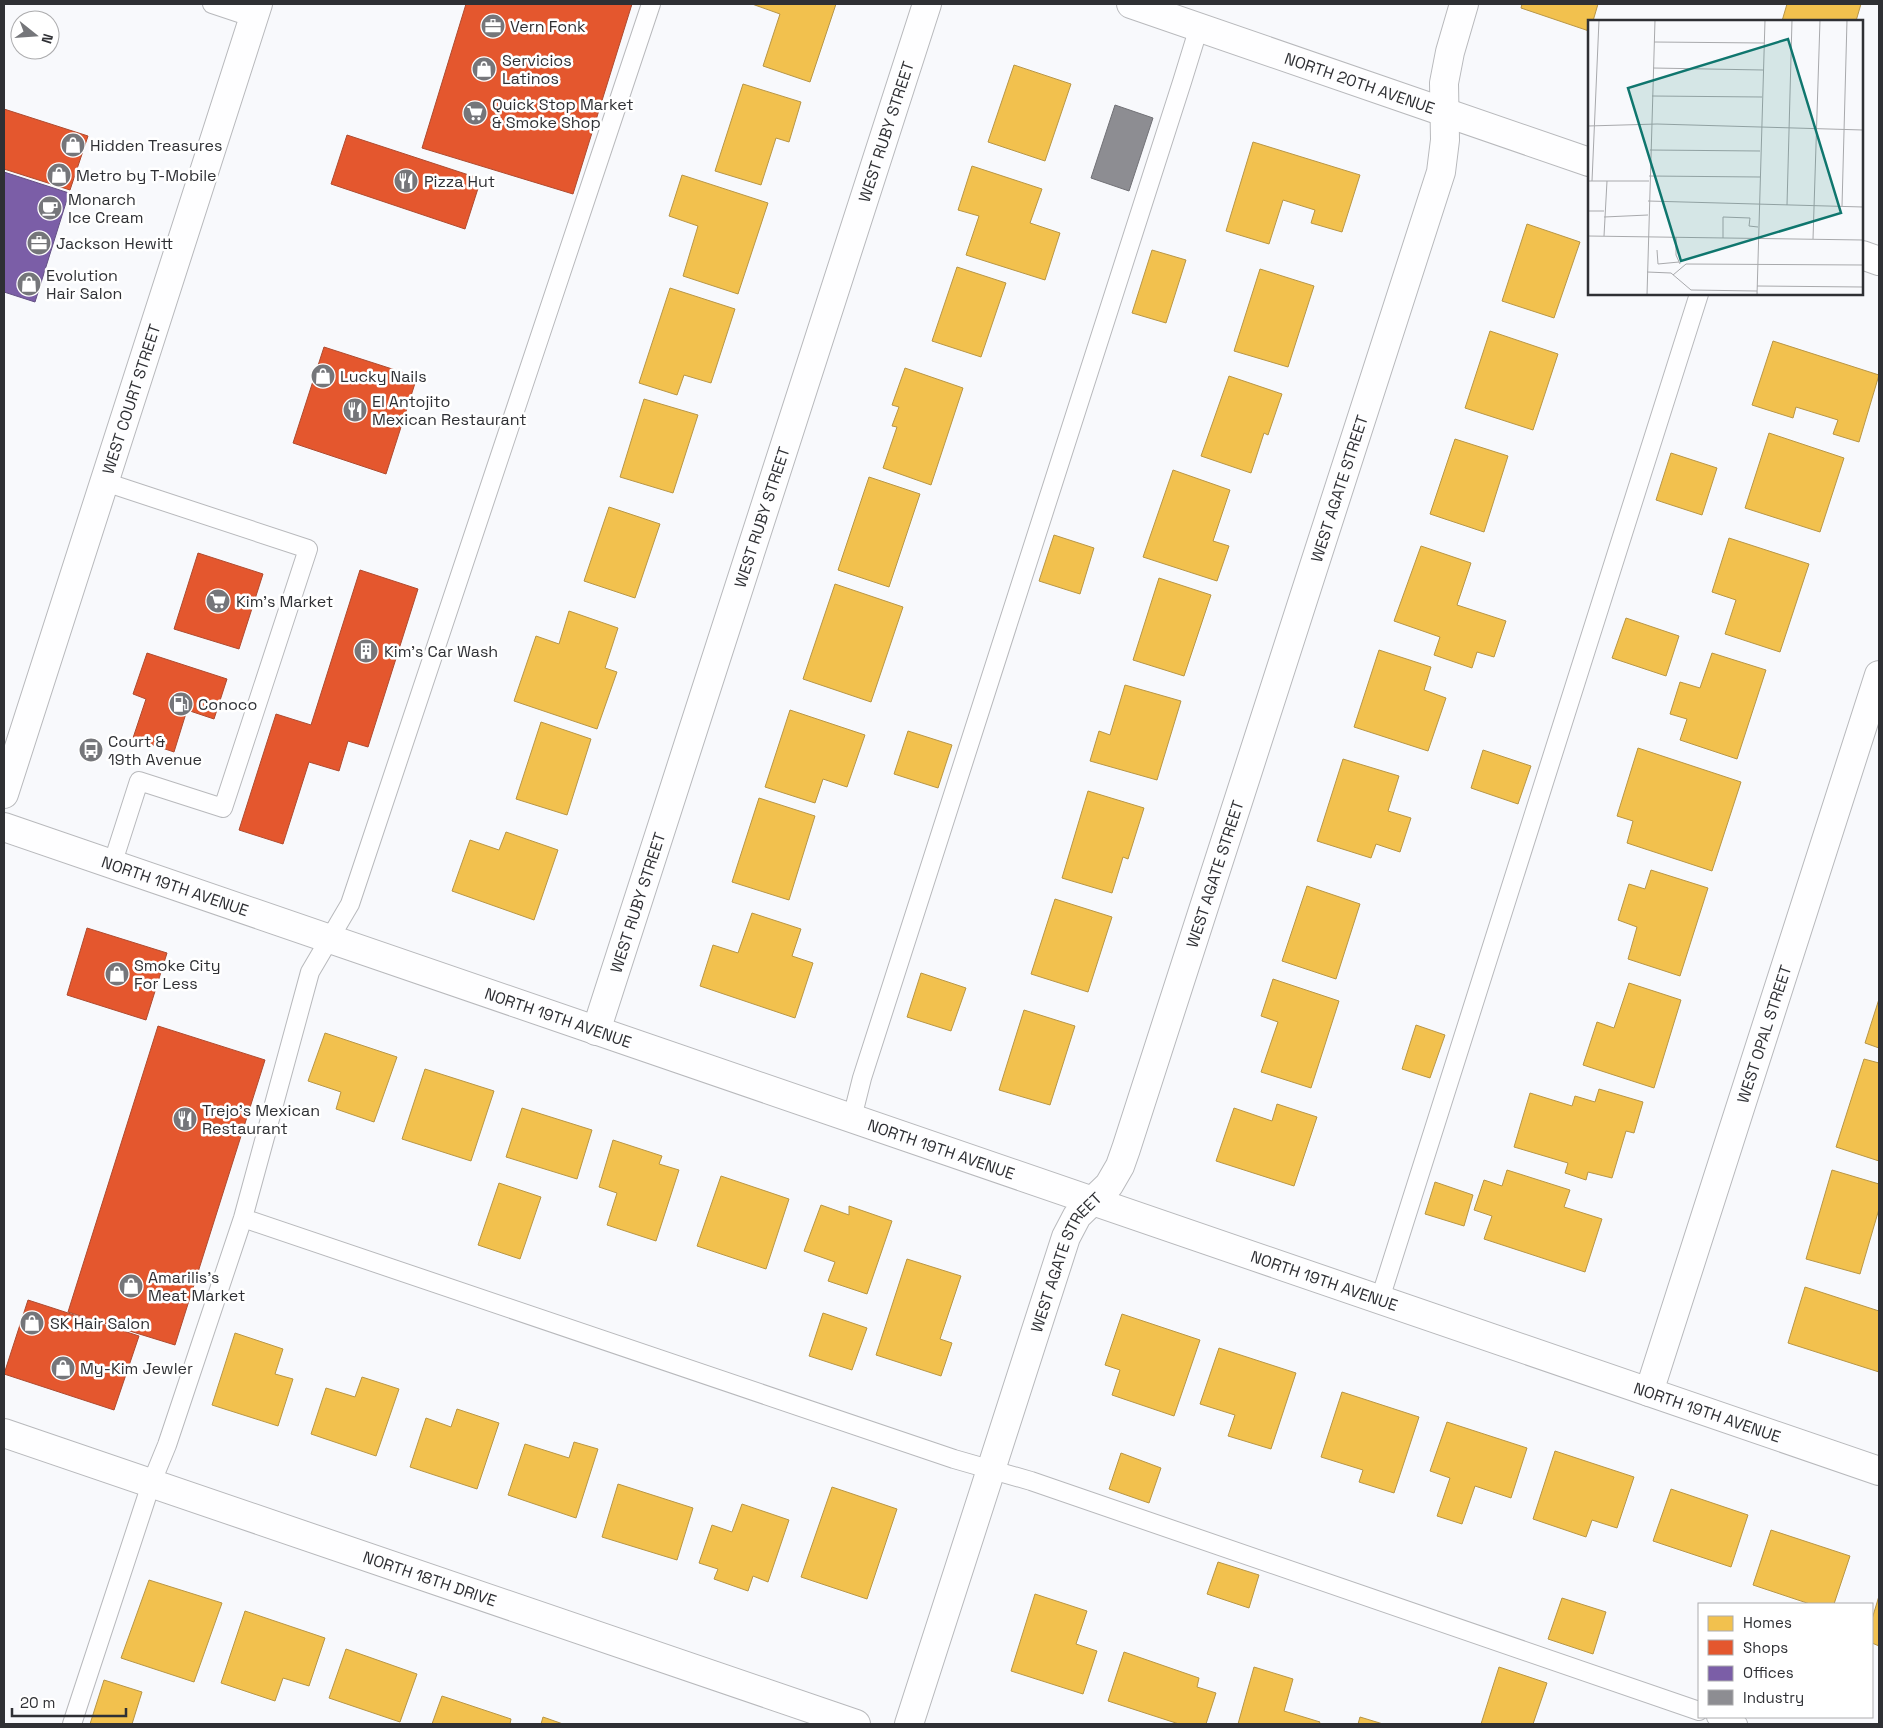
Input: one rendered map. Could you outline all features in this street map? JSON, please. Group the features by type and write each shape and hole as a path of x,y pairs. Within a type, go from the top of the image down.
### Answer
{"street":[{"name":"WEST RUBY STREET","path":"596,1031 927,4"},
{"name":"NORTH 20TH AVENUE","path":"1131,4 1588,162"},
{"name":"WEST AGATE STREET","path":"909,1724 1066,1236 1076,1216 1109,1185 1120,1166 1126,1149 1441,172 1444,140 1444,83 1450,52 1464,4"},
{"name":"WEST COURT STREET","path":"4,794 256,11"},
{"path":"1863,255 1879,261"},
{"name":"WEST OPAL STREET","path":"1649,1392 1879,675"},
{"name":"NORTH 19TH AVENUE","path":"4,827 1879,1470"},
{"name":"NORTH 18TH DRIVE","path":"4,1433 856,1724"}],"lane":[{"path":"212,4 256,11"},
{"path":"72,1724 151,1484 167,1445 242,1218 310,972 350,904 651,4"},
{"path":"852,1118 865,1068 1179,92 1198,27"},
{"path":"1380,1299 1699,295"},
{"path":"105,482 308,549 223,808 139,781 112,865"},
{"path":"242,1218 945,1456 1031,1481 1698,1711"},
{"path":"1719,1718 1738,1724"}],"building: Homes":[{"path":"752,4 836,4 810,82 763,66 780,14"},
{"path":"1522,4 1598,4 1593,20 1588,20 1588,31 1521,8"},
{"path":"1787,4 1861,4 1856,20 1782,20"},
{"path":"1014,65 1071,84 1045,161 988,142"},
{"path":"743,84 801,102 789,142 776,138 761,185 715,171"},
{"path":"1253,142 1360,175 1342,232 1311,223 1315,210 1283,200 1269,244 1226,231"},
{"path":"972,166 1042,189 1030,223 1060,233 1045,280 966,255 979,216 958,210"},
{"path":"682,175 768,203 738,294 683,276 698,226 669,216"},
{"path":"1527,224 1580,242 1554,318 1502,301"},
{"path":"1152,250 1186,260 1166,323 1132,313"},
{"path":"957,267 1006,283 981,357 932,341"},
{"path":"1260,269 1314,286 1288,367 1234,351"},
{"path":"670,288 735,309 711,383 684,375 677,395 639,383"},
{"path":"1490,331 1558,354 1533,430 1465,408"},
{"path":"1773,341 1879,375 1859,442 1833,434 1838,420 1796,407 1793,418 1752,405"},
{"path":"905,368 963,388 931,485 883,468 897,427 892,426 899,407 892,405"},
{"path":"1229,376 1282,394 1268,435 1264,433 1251,473 1201,456"},
{"path":"644,399 698,415 673,493 620,477"},
{"path":"1769,433 1844,458 1820,532 1745,508"},
{"path":"1455,439 1508,456 1484,532 1430,514"},
{"path":"1671,453 1717,468 1702,515 1656,500"},
{"path":"1173,470 1230,490 1213,541 1229,546 1217,581 1143,557"},
{"path":"869,477 920,494 889,587 838,570"},
{"path":"609,507 660,524 635,598 584,581"},
{"path":"1054,535 1094,548 1080,594 1039,581"},
{"path":"1729,538 1809,564 1780,652 1725,634 1736,600 1712,592"},
{"path":"1421,546 1471,563 1457,605 1506,621 1494,657 1477,652 1472,668 1434,655 1440,637 1394,621"},
{"path":"1159,578 1211,595 1184,676 1133,660"},
{"path":"835,584 903,607 871,702 803,679"},
{"path":"569,611 618,628 605,668 617,672 597,729 514,701 536,636 559,644"},
{"path":"1626,618 1679,636 1666,676 1612,658"},
{"path":"1379,650 1431,667 1424,690 1446,698 1428,751 1354,727"},
{"path":"1712,653 1766,670 1737,759 1680,740 1687,719 1670,714 1680,682 1700,688"},
{"path":"1125,685 1181,701 1157,780 1090,761 1099,731 1110,735"},
{"path":"790,710 865,735 847,787 823,779 815,803 765,787"},
{"path":"541,722 591,739 567,815 516,799"},
{"path":"908,731 952,745 938,788 894,774"},
{"path":"1638,748 1741,782 1712,871 1627,843 1633,821 1617,816"},
{"path":"1483,750 1531,766 1518,804 1471,788"},
{"path":"1343,759 1399,776 1388,811 1411,818 1400,852 1376,844 1371,858 1317,841"},
{"path":"1088,791 1144,808 1128,859 1123,857 1112,893 1062,878"},
{"path":"759,798 815,816 789,900 732,882"},
{"path":"506,832 558,850 534,920 452,891 470,840 499,850"},
{"path":"1651,870 1708,888 1680,976 1628,959 1637,927 1618,920 1629,884 1645,889"},
{"path":"1307,886 1360,904 1336,979 1282,961"},
{"path":"1055,899 1112,917 1088,992 1031,974"},
{"path":"752,913 801,929 792,956 813,963 795,1018 700,986 713,945 738,953"},
{"path":"921,973 966,988 951,1031 907,1017"},
{"path":"1273,979 1339,1001 1311,1088 1261,1072 1278,1022 1261,1016"},
{"path":"1629,983 1681,1000 1654,1088 1583,1065 1597,1022 1614,1028"},
{"path":"1879,999 1879,1048 1865,1043"},
{"path":"1024,1010 1075,1026 1050,1105 999,1090"},
{"path":"1416,1025 1445,1035 1430,1078 1402,1069"},
{"path":"325,1033 397,1057 374,1122 336,1109 341,1092 308,1081"},
{"path":"1864,1059 1879,1063 1879,1161 1836,1147"},
{"path":"425,1069 494,1091 471,1161 402,1139"},
{"path":"1599,1089 1643,1102 1634,1133 1626,1131 1612,1178 1588,1172 1586,1180 1565,1173 1568,1163 1514,1147 1530,1093 1572,1106 1575,1096 1595,1102"},
{"path":"1277,1104 1317,1117 1294,1186 1216,1161 1234,1108 1272,1121"},
{"path":"522,1108 592,1130 577,1179 506,1157"},
{"path":"613,1140 662,1156 659,1164 679,1170 656,1241 607,1225 617,1193 599,1187"},
{"path":"1507,1170 1570,1190 1564,1207 1602,1219 1585,1272 1484,1239 1492,1216 1474,1210 1484,1180 1502,1186"},
{"path":"1832,1170 1879,1184 1879,1209 1860,1274 1806,1259"},
{"path":"721,1176 789,1199 766,1269 697,1246"},
{"path":"1435,1182 1473,1195 1464,1226 1425,1214"},
{"path":"499,1183 541,1197 520,1259 478,1245"},
{"path":"821,1205 849,1215 849,1206 892,1221 867,1294 828,1281 835,1262 804,1251"},
{"path":"907,1259 961,1276 940,1339 952,1343 941,1376 876,1355"},
{"path":"1805,1287 1879,1311 1879,1372 1788,1343"},
{"path":"823,1313 867,1328 852,1370 809,1356"},
{"path":"1122,1314 1200,1340 1174,1416 1112,1395 1120,1370 1105,1365"},
{"path":"235,1333 283,1349 275,1374 293,1379 278,1426 212,1405"},
{"path":"1219,1348 1296,1373 1271,1449 1228,1436 1235,1415 1200,1404"},
{"path":"362,1377 399,1389 376,1456 311,1434 326,1388 355,1397"},
{"path":"1342,1392 1419,1417 1394,1493 1359,1482 1363,1470 1321,1457"},
{"path":"457,1409 499,1423 477,1489 410,1467 426,1418 451,1427"},
{"path":"1447,1422 1527,1448 1511,1498 1475,1486 1462,1524 1437,1516 1450,1478 1430,1471"},
{"path":"574,1442 598,1449 576,1518 508,1495 525,1444 569,1458"},
{"path":"1555,1451 1634,1477 1617,1528 1592,1520 1586,1537 1533,1519"},
{"path":"1121,1453 1161,1468 1149,1503 1109,1489"},
{"path":"618,1484 693,1508 677,1560 602,1537"},
{"path":"832,1487 897,1509 867,1599 801,1577"},
{"path":"1671,1489 1748,1515 1731,1567 1653,1541"},
{"path":"742,1504 789,1520 768,1582 753,1576 748,1591 714,1579 718,1569 699,1563 712,1525 732,1532"},
{"path":"1771,1530 1850,1556 1834,1603 1807,1603 1753,1585"},
{"path":"1218,1562 1259,1575 1249,1608 1207,1594"},
{"path":"149,1580 222,1603 194,1682 121,1658"},
{"path":"1035,1594 1087,1611 1076,1644 1097,1651 1083,1694 1011,1671"},
{"path":"1879,1596 1879,1646 1873,1643 1873,1616"},
{"path":"1562,1598 1606,1612 1593,1654 1548,1639"},
{"path":"245,1611 325,1638 309,1686 283,1678 275,1701 221,1683"},
{"path":"346,1649 417,1674 400,1722 329,1698"},
{"path":"1124,1652 1199,1678 1197,1687 1216,1693 1206,1724 1179,1724 1108,1701"},
{"path":"1254,1667 1293,1679 1284,1711 1320,1722 1319,1724 1238,1724"},
{"path":"1499,1667 1547,1683 1533,1724 1481,1724"},
{"path":"104,1680 142,1692 132,1724 90,1724"},
{"path":"442,1696 511,1719 510,1724 432,1724"},
{"path":"543,1717 563,1724 541,1724"},
{"path":"1360,1717 1383,1724 1358,1724"}],"building: Shops":[{"path":"466,4 632,4 573,194 422,148"},
{"path":"4,109 88,136 70,190 4,169"},
{"name":"Pizza Hut","path":"347,135 481,179 465,229 331,184"},
{"name":"El Antojito Mexican Restaurant","path":"324,347 417,377 386,474 293,443"},
{"name":"Kim's Market","path":"198,553 263,574 239,649 174,629"},
{"name":"Kim's Car Wash","path":"360,570 418,589 368,747 348,741 339,771 309,762 283,844 239,830 276,714 311,725"},
{"name":"Conoco","path":"147,653 227,679 214,719 187,710 174,752 133,738 146,699 133,694"},
{"name":"Smoke City For Less","path":"87,928 167,953 146,1020 67,995"},
{"path":"158,1026 265,1060 175,1345 68,1312"},
{"path":"28,1300 139,1336 114,1410 4,1374"}],"building: Offices":[{"path":"4,172 69,193 35,302 4,292"}],"building: Industry":[{"path":"1115,105 1153,118 1129,191 1091,178"}],"place":[{"name":"Vern Fonk","path":"493,26"},
{"name":"Servicios Latinos","path":"484,69"},
{"name":"Quick Stop Market & Smoke Shop","path":"475,113"},
{"name":"Hidden Treasures","path":"73,145"},
{"name":"Metro by T-Mobile","path":"59,175"},
{"name":"Pizza Hut","path":"406,181"},
{"name":"Monarch Ice Cream","path":"50,208"},
{"name":"Jackson Hewitt","path":"39,243"},
{"name":"Evolution Hair Salon","path":"29,284"},
{"name":"Lucky Nails","path":"323,376"},
{"name":"El Antojito Mexican Restaurant","path":"355,410"},
{"name":"Kim's Market","path":"218,601"},
{"name":"Kim's Car Wash","path":"366,651"},
{"name":"Conoco","path":"181,704"},
{"name":"Court & 19th Avenue","path":"91,750"},
{"name":"Smoke City For Less","path":"117,974"},
{"name":"Trejo's Mexican Restaurant","path":"185,1119"},
{"name":"Amarilis's Meat Market","path":"131,1286"},
{"name":"SK Hair Salon","path":"32,1323"},
{"name":"My-Kim Jewler","path":"63,1368"}]}
